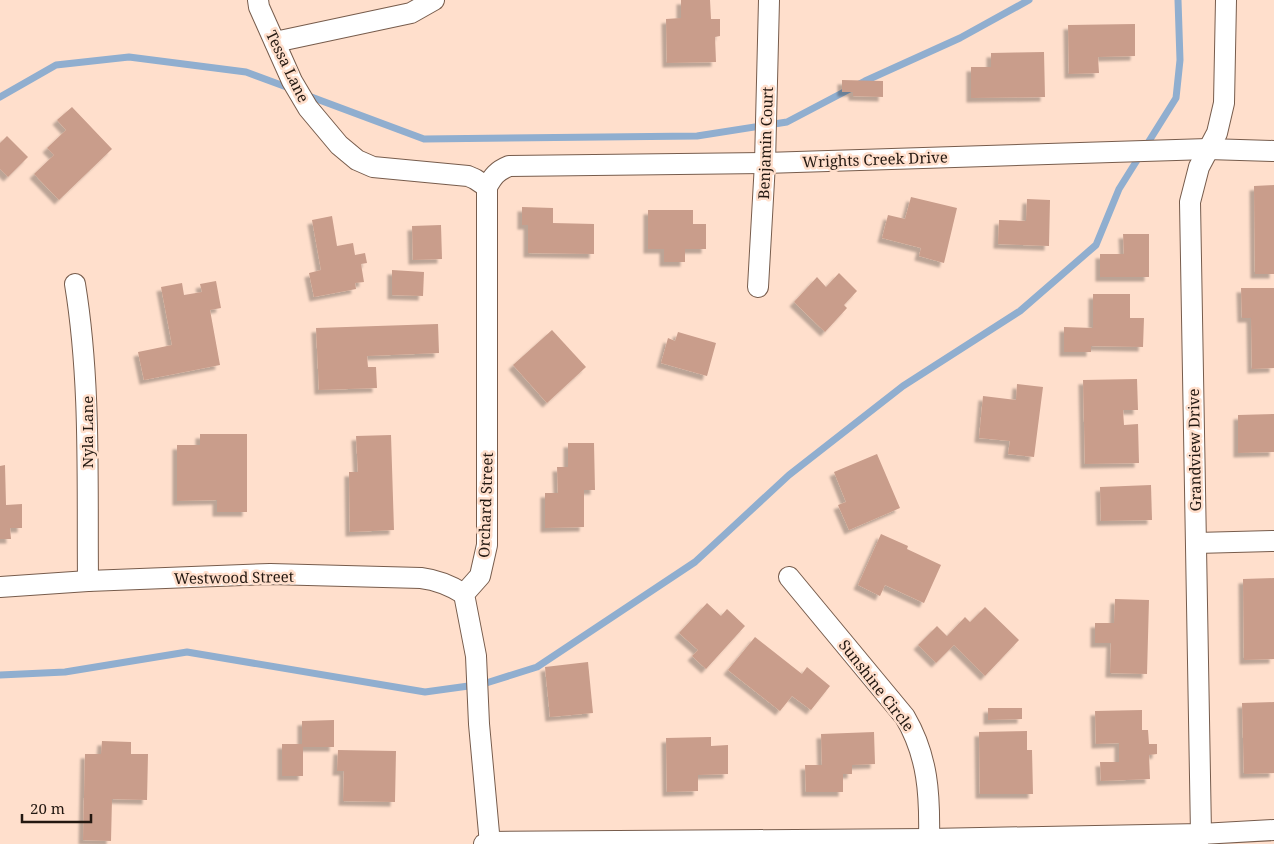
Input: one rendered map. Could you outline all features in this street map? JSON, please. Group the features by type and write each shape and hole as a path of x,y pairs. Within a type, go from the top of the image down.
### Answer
{"street":[{"name":"Tessa Lane","path":"258,0 292,81 308,108 339,145 357,160 374,167 468,176 487,187"},
{"path":"275,42 411,13 434,0"},
{"name":"Benjamin Court","path":"758,286 765,163 769,0"},
{"name":"Grandview Drive","path":"1199,839 1190,202 1199,167 1217,133 1224,103 1226,0"},
{"name":"Wrights Creek Drive","path":"487,187 499,170 510,166 765,163 1208,149 1274,150"},
{"name":"Orchard Street","path":"464,594 480,576 487,545 487,187"},
{"name":"Nyla Lane","path":"75,284 87,387 88,582"},
{"path":"1196,543 1274,541"},
{"name":"Westwood Street","path":"0,587 270,574 421,578 450,585 464,594"},
{"name":"Sunshine Circle","path":"789,577 905,717 916,735 921,751 930,800 929,839"},
{"path":"464,594 476,656 488,843 929,839 1199,839 1274,830"}],"building":[{"path":"681,0 710,0 711,19 720,19 720,36 715,37 716,62 667,63 666,19 681,18"},
{"path":"1135,24 1135,56 1098,57 1099,73 1069,74 1068,25"},
{"path":"1044,52 1045,97 971,98 971,67 991,67 991,53"},
{"path":"842,80 883,81 883,97 853,96 853,92 842,92"},
{"path":"72,107 112,149 59,200 34,174 54,155 47,148 66,130 57,120"},
{"path":"7,136 28,157 8,177 0,169 0,143"},
{"path":"1274,185 1274,274 1255,274 1254,186"},
{"path":"911,197 957,208 944,263 919,256 921,248 882,238 888,215 905,219"},
{"path":"1027,199 1050,200 1049,246 998,244 999,220 1026,221"},
{"path":"522,207 553,208 553,223 594,224 594,254 528,253 528,225 522,225"},
{"path":"648,210 693,210 693,224 706,224 706,249 685,249 685,262 664,262 664,249 648,249"},
{"path":"332,216 337,246 353,243 355,255 365,253 367,263 361,264 364,282 355,283 356,289 314,297 309,273 321,270 312,220"},
{"path":"441,225 442,259 413,260 412,226"},
{"path":"1123,234 1149,234 1149,277 1100,277 1100,254 1124,254"},
{"path":"392,270 424,272 423,296 392,295"},
{"path":"839,273 857,291 844,305 847,308 825,332 794,302 817,277 826,287"},
{"path":"216,281 221,308 210,310 220,365 144,380 138,352 172,345 161,287 182,283 184,295 202,292 200,284"},
{"path":"1241,288 1274,288 1274,368 1252,369 1251,318 1242,318"},
{"path":"1093,294 1130,294 1130,318 1144,318 1143,347 1091,346 1091,352 1064,352 1064,327 1093,328"},
{"path":"438,324 439,353 367,356 368,367 376,367 377,388 319,390 316,328"},
{"path":"552,330 586,367 547,403 513,365"},
{"path":"678,332 716,343 707,376 661,363 668,338 675,341"},
{"path":"1137,379 1138,410 1123,410 1124,425 1138,424 1139,463 1085,464 1083,380"},
{"path":"1017,384 1043,387 1034,457 1008,454 1010,441 979,438 983,396 1016,400"},
{"path":"1274,414 1274,452 1238,453 1238,415"},
{"path":"200,434 247,434 247,512 217,512 217,500 177,501 177,445 200,445"},
{"path":"391,435 394,530 350,532 349,472 358,472 356,436"},
{"path":"568,443 594,443 595,490 584,490 584,527 545,528 545,493 558,493 557,467 568,467"},
{"path":"877,454 900,508 849,530 838,505 846,502 834,472"},
{"path":"5,465 6,505 22,504 22,528 10,528 11,539 0,539 0,466"},
{"path":"1151,485 1152,520 1101,521 1100,487"},
{"path":"881,534 908,546 907,549 941,565 924,603 885,585 880,596 858,585"},
{"path":"1274,578 1274,659 1244,660 1243,579"},
{"path":"1115,599 1149,600 1147,674 1110,673 1111,643 1095,643 1095,623 1114,623"},
{"path":"707,603 721,616 727,609 745,626 706,669 692,656 698,650 679,633"},
{"path":"985,607 1019,640 985,676 954,645 936,663 918,645 937,626 947,636 965,617 970,622"},
{"path":"755,637 802,674 807,667 830,686 811,710 792,696 780,711 728,670"},
{"path":"588,662 593,713 550,717 545,667"},
{"path":"1274,702 1274,773 1244,774 1242,703"},
{"path":"988,708 1022,708 1022,719 988,720"},
{"path":"1142,710 1142,730 1148,730 1149,744 1157,744 1157,754 1149,755 1150,779 1101,781 1100,762 1119,762 1119,743 1096,744 1095,711"},
{"path":"334,720 334,747 303,747 303,776 282,776 282,744 302,744 302,721"},
{"path":"1027,731 1027,750 1032,750 1033,794 980,794 979,732"},
{"path":"874,732 875,764 852,765 852,774 843,774 843,792 806,792 805,765 822,765 821,734"},
{"path":"711,737 711,746 728,745 728,774 698,775 698,791 667,792 666,738"},
{"path":"102,741 131,742 131,754 148,754 147,800 112,799 111,841 83,840 85,754 101,754"},
{"path":"338,750 396,751 395,802 343,801 344,771 337,771"}],"waterway":[{"path":"306,95 424,139 697,136 787,122 865,81 960,38 1029,0"},
{"path":"0,675 65,672 187,652 425,692 483,684 537,667 695,562 789,475 903,386 1020,311 1096,245 1119,189 1176,98 1180,60 1178,0"},
{"path":"0,97 56,65 129,57 246,72 292,89"}]}
